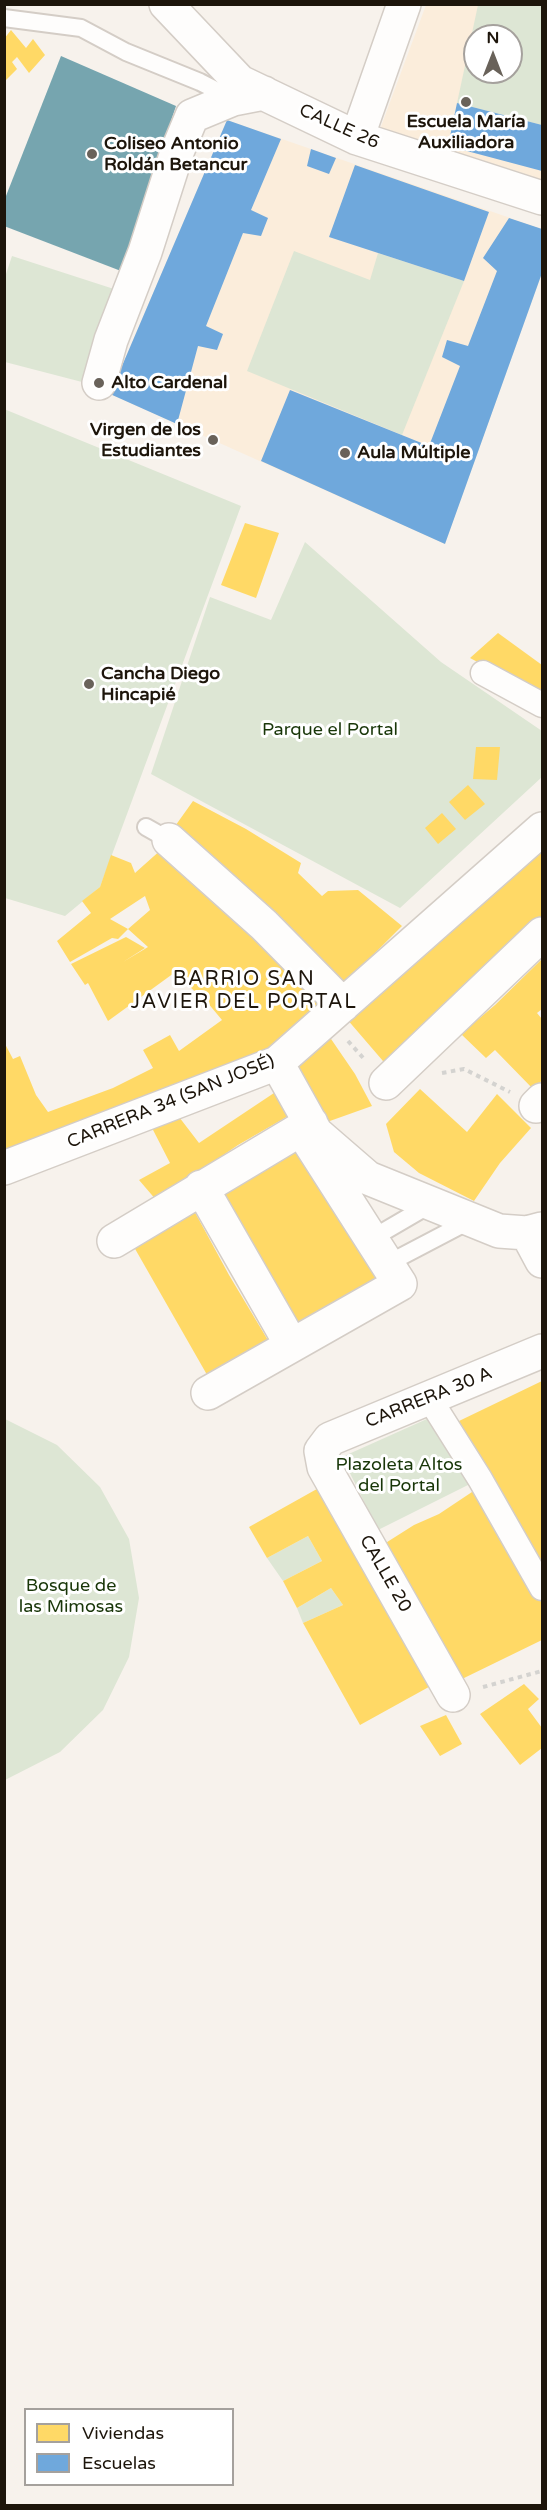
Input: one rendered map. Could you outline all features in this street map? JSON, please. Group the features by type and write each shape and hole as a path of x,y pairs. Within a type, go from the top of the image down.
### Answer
{"street":[{"name":"CALLE 26","path":"166,4 240,82 249,96 357,138 543,198"},
{"path":"357,138 404,4"},
{"path":"99,383 111,340 145,252 177,152 192,116 249,96"},
{"path":"483,673 543,705"},
{"name":"CARRERA 34 (SAN JOSÉ)","path":"4,1168 277,1063 543,829"},
{"path":"157,834 264,925 336,1011"},
{"path":"386,1083 543,934"},
{"path":"208,1392 400,1284 306,1126 277,1063"},
{"path":"114,1241 306,1126"},
{"path":"306,1126 368,1178 499,1231 535,1231 543,1261"},
{"path":"201,1187 291,1344"},
{"name":"CARRERA 30 A","path":"321,1451 330,1439 543,1352"},
{"path":"429,1398 480,1479 543,1588"},
{"name":"CALLE 20","path":"321,1451 324,1467 453,1695"}],"lane":[{"path":"4,18 81,28 126,52 201,82 249,96"},
{"path":"379,1252 431,1204"},
{"path":"379,1252 472,1220"}],"path":[{"path":"336,1011 386,1083 464,1069 539,1102"},
{"path":"453,1695 543,1671"}],"shaded area":[{"name":"Escuela María Auxiliadora","path":"426,5 542,5 542,186 379,132"},
{"path":"227,120 542,229 542,273 445,544 110,394"}],"green space":[{"path":"478,5 542,5 542,125 457,103 463,75 463,84 523,84 523,24 474,24"},
{"path":"294,251 370,280 378,253 464,281 402,435 247,371"},
{"path":"12,256 117,290 82,382 5,362 4,280"},
{"name":"Cancha Diego Hincapié","path":"4,409 241,506 100,887 65,916 5,898"},
{"name":"Parque el Portal","path":"305,542 441,662 542,731 542,777 400,908 151,774 210,597 271,620"},
{"name":"Plazoleta Altos del Portal","path":"438,1414 480,1479 378,1530 342,1457"},
{"name":"Bosque de las Mimosas","path":"5,1419 57,1445 100,1487 129,1539 139,1598 129,1657 103,1710 60,1752 5,1780"},
{"path":"308,1536 322,1561 283,1581 267,1558"},
{"path":"331,1588 343,1605 303,1623 297,1608"}],"building: Viviendas":[{"path":"11,30 26,48 33,39 45,55 29,73 17,57 12,62 17,69 4,82 4,39"},
{"path":"245,523 279,533 256,598 221,585"},
{"path":"498,633 542,665 542,696 470,658"},
{"path":"476,747 500,747 497,780 473,779"},
{"path":"468,785 485,804 465,820 449,802"},
{"path":"193,801 246,829 301,863 298,873 322,896 328,891 358,890 402,926 338,990 173,829"},
{"path":"442,813 456,829 438,844 425,828"},
{"path":"163,848 330,1003 280,1044 254,1057 4,1158 4,1042 13,1059 20,1056 36,1095 48,1112 113,1088 153,1068 143,1050 170,1035 179,1051 222,1020 207,1002 174,973 108,1021 88,983 85,985 71,964 126,937 145,948 123,962 148,947 128,929 118,939 112,938 70,962 57,941 91,913 82,901 100,887 111,855 131,863 135,873","holes":["145,896 150,910 128,929 110,919"]},
{"path":"542,849 542,917 389,1068 346,1018"},
{"path":"542,959 542,1009 537,1013 542,1019 542,1080 534,1090 495,1050 486,1058 461,1034 495,1005"},
{"path":"329,1036 355,1074 372,1106 327,1122 290,1063"},
{"path":"420,1089 467,1132 497,1094 531,1128 500,1163 474,1201 419,1173 394,1152 386,1124"},
{"path":"274,1093 290,1115 238,1145 157,1201 139,1180 170,1163 151,1126 176,1113 199,1143"},
{"path":"300,1142 386,1282 294,1333 215,1193"},
{"path":"191,1205 272,1347 210,1380 130,1240"},
{"path":"542,1381 542,1574 459,1421"},
{"path":"324,1485 436,1683 360,1725 303,1623 343,1605 331,1588 297,1608 283,1581 322,1561 308,1536 267,1558 249,1527"},
{"path":"478,1488 542,1603 542,1640 462,1679 384,1544 414,1525 439,1514"},
{"path":"524,1684 539,1699 528,1709 542,1728 542,1748 520,1765 480,1714"},
{"path":"446,1715 462,1744 440,1756 420,1726"}],"building: Escuelas":[{"path":"457,103 542,125 542,171 448,146"},
{"path":"227,120 281,139 251,210 268,218 261,236 243,233 206,326 223,334 217,350 198,346 177,424 110,394"},
{"path":"311,149 336,158 329,174 307,166"},
{"path":"355,165 489,212 464,281 329,237"},
{"path":"509,218 542,229 542,273 445,544 261,461 290,390 429,446 460,366 442,357 447,340 468,346 497,271 483,258"}],"building: Público":[{"name":"Coliseo Antonio Roldán Betancur","path":"61,56 176,106 121,271 4,226 4,201"}],"place":[{"name":"Escuela María Auxiliadora","path":"466,102"},
{"name":"Coliseo Antonio Roldán Betancur","path":"92,154"},
{"name":"Alto Cardenal","path":"99,383"},
{"name":"Virgen de los Estudiantes","path":"213,440"},
{"name":"Aula Múltiple","path":"345,453"},
{"name":"Cancha Diego Hincapié","path":"89,684"}],"district":[{"name":"BARRIO SAN JAVIER DEL PORTAL","path":"244,992"}]}
